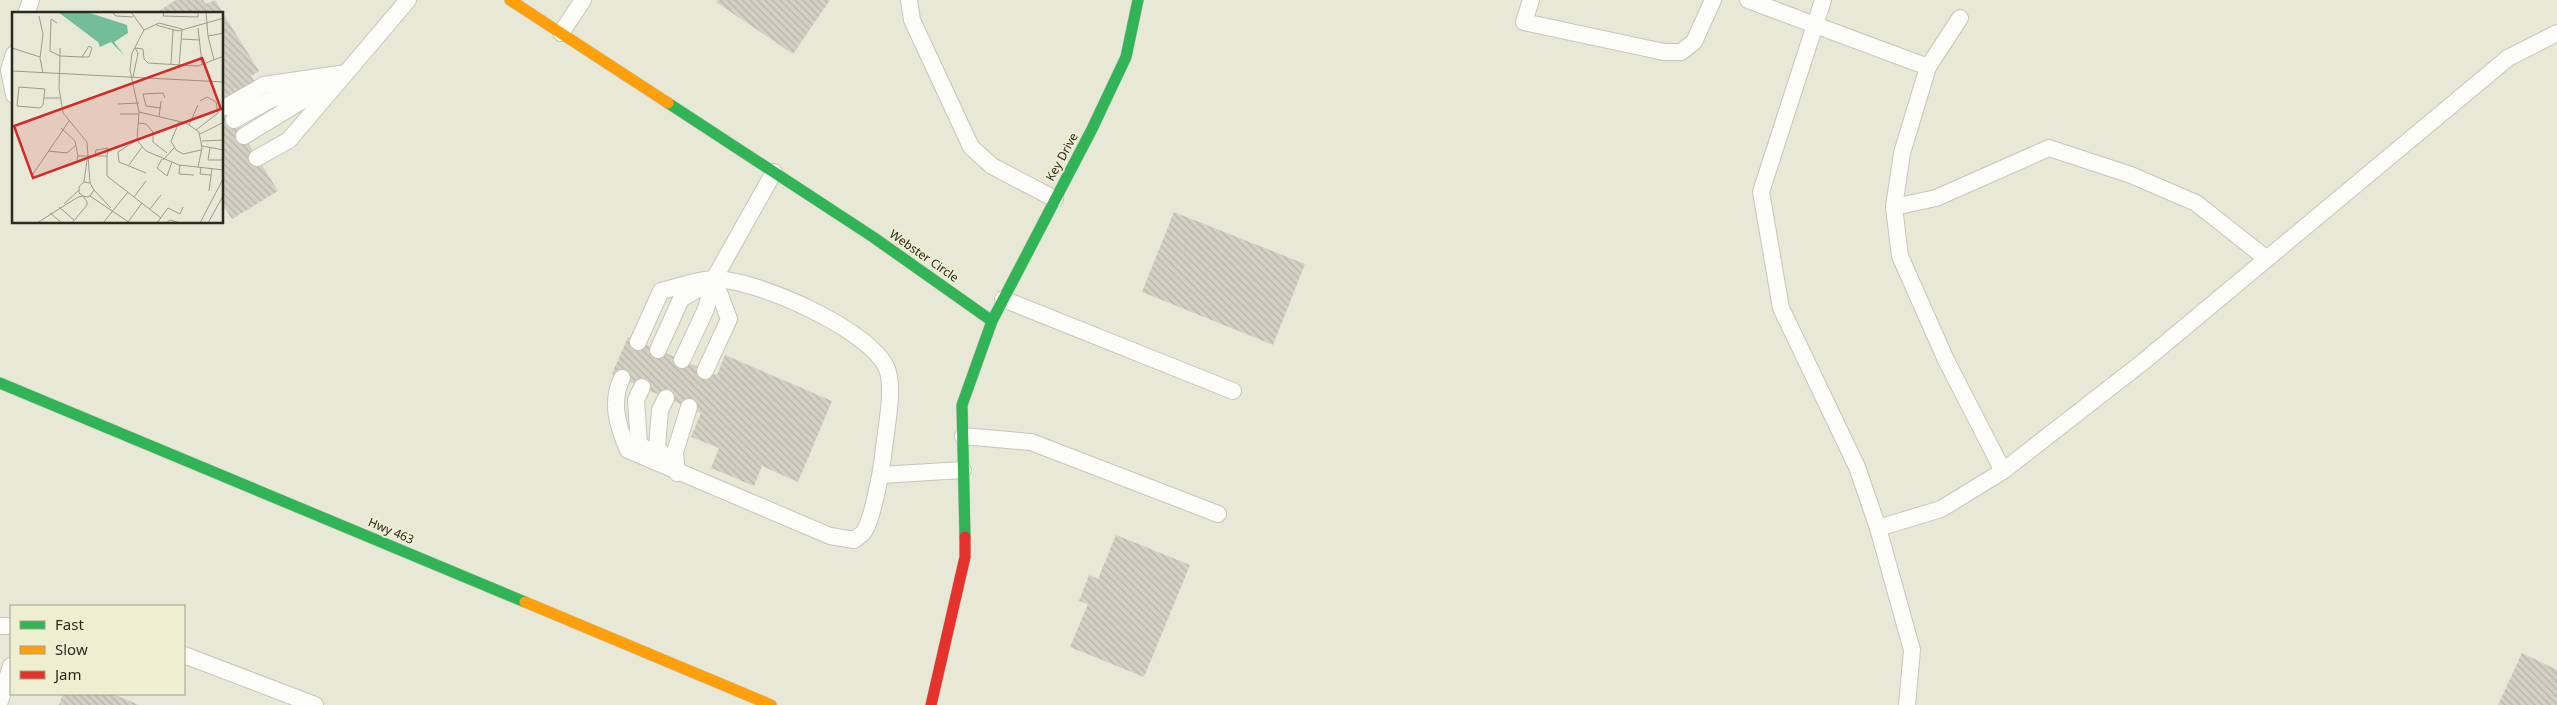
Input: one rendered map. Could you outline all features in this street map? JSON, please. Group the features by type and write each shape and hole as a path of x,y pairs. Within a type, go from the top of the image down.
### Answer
{"street":[{"name":"Webster Circle","path":"510,0 873,237 992,321"},
{"name":"Key Drive","path":"992,321 1092,129 1126,57 1138,0"},
{"path":"931,705 964,557 962,405 992,321"},
{"name":"Hwy 463","path":"0,383 771,705"}],"lane":[{"path":"27,12 31,0"},
{"path":"258,158 289,140 408,0"},
{"path":"561,33 583,0"},
{"path":"909,0 912,20 971,147 992,166 1055,199"},
{"path":"1531,0 1524,22 1664,52 1681,52 1694,42 1713,0"},
{"path":"1748,0 1816,24 1928,68"},
{"path":"1823,0 1761,192 1781,308 1857,467 1878,528 1912,650 1907,705"},
{"path":"1960,18 1928,68 1902,152 1894,207 1900,256 1946,360 2004,471"},
{"path":"1878,528 1941,509 2004,471 2143,362 2377,165 2508,58 2557,33"},
{"path":"12,60 9,70 12,85"},
{"path":"230,114 264,85 346,74"},
{"path":"244,136 346,74"},
{"path":"1894,207 1936,198 2049,148 2131,175 2196,204 2267,259"},
{"path":"682,360 706,309 714,279 774,172"},
{"path":"658,350 681,299 714,279"},
{"path":"705,370 729,319 714,279"},
{"path":"622,378 615,392 619,428 628,450 677,473 830,536 854,540 865,531 881,475 890,387 888,370 878,355 862,341 821,314 759,288 714,279 661,291 638,342"},
{"path":"1003,299 1233,391"},
{"path":"642,387 636,400 639,444 677,473"},
{"path":"666,398 660,410 657,447 677,473"},
{"path":"677,473 674,452 689,407"},
{"path":"963,436 1031,442 1218,514"},
{"path":"881,475 963,470"},
{"path":"185,654 310,704"},
{"path":"0,701 10,669"}],"building":[{"path":"176,0 203,0 206,4 215,0 222,12 157,12"},
{"path":"718,0 830,0 793,54 716,2"},
{"path":"224,15 259,71 251,76 255,82 224,101"},
{"path":"224,104 278,191 232,219 224,207"},
{"path":"1174,212 1305,264 1273,345 1142,292"},
{"path":"628,337 717,375 725,355 832,401 798,482 762,466 754,486 711,468 719,448 691,437 701,413 612,374"},
{"path":"1116,535 1190,565 1144,677 1070,647 1088,604 1079,601 1089,575 1098,579"},
{"path":"2522,653 2557,670 2557,705 2498,705"},
{"path":"63,695 115,695 139,705 59,705"}],"traffic: fast":[{"path":"992,321 1092,129 1126,57 1138,0"},
{"path":"668,103 873,237 992,321 962,405 965,537"},
{"path":"0,383 525,602"}],"traffic: slow":[{"path":"510,0 668,103"},
{"path":"525,602 771,705"}],"traffic: jam":[{"path":"931,705 965,557 965,537"}]}
